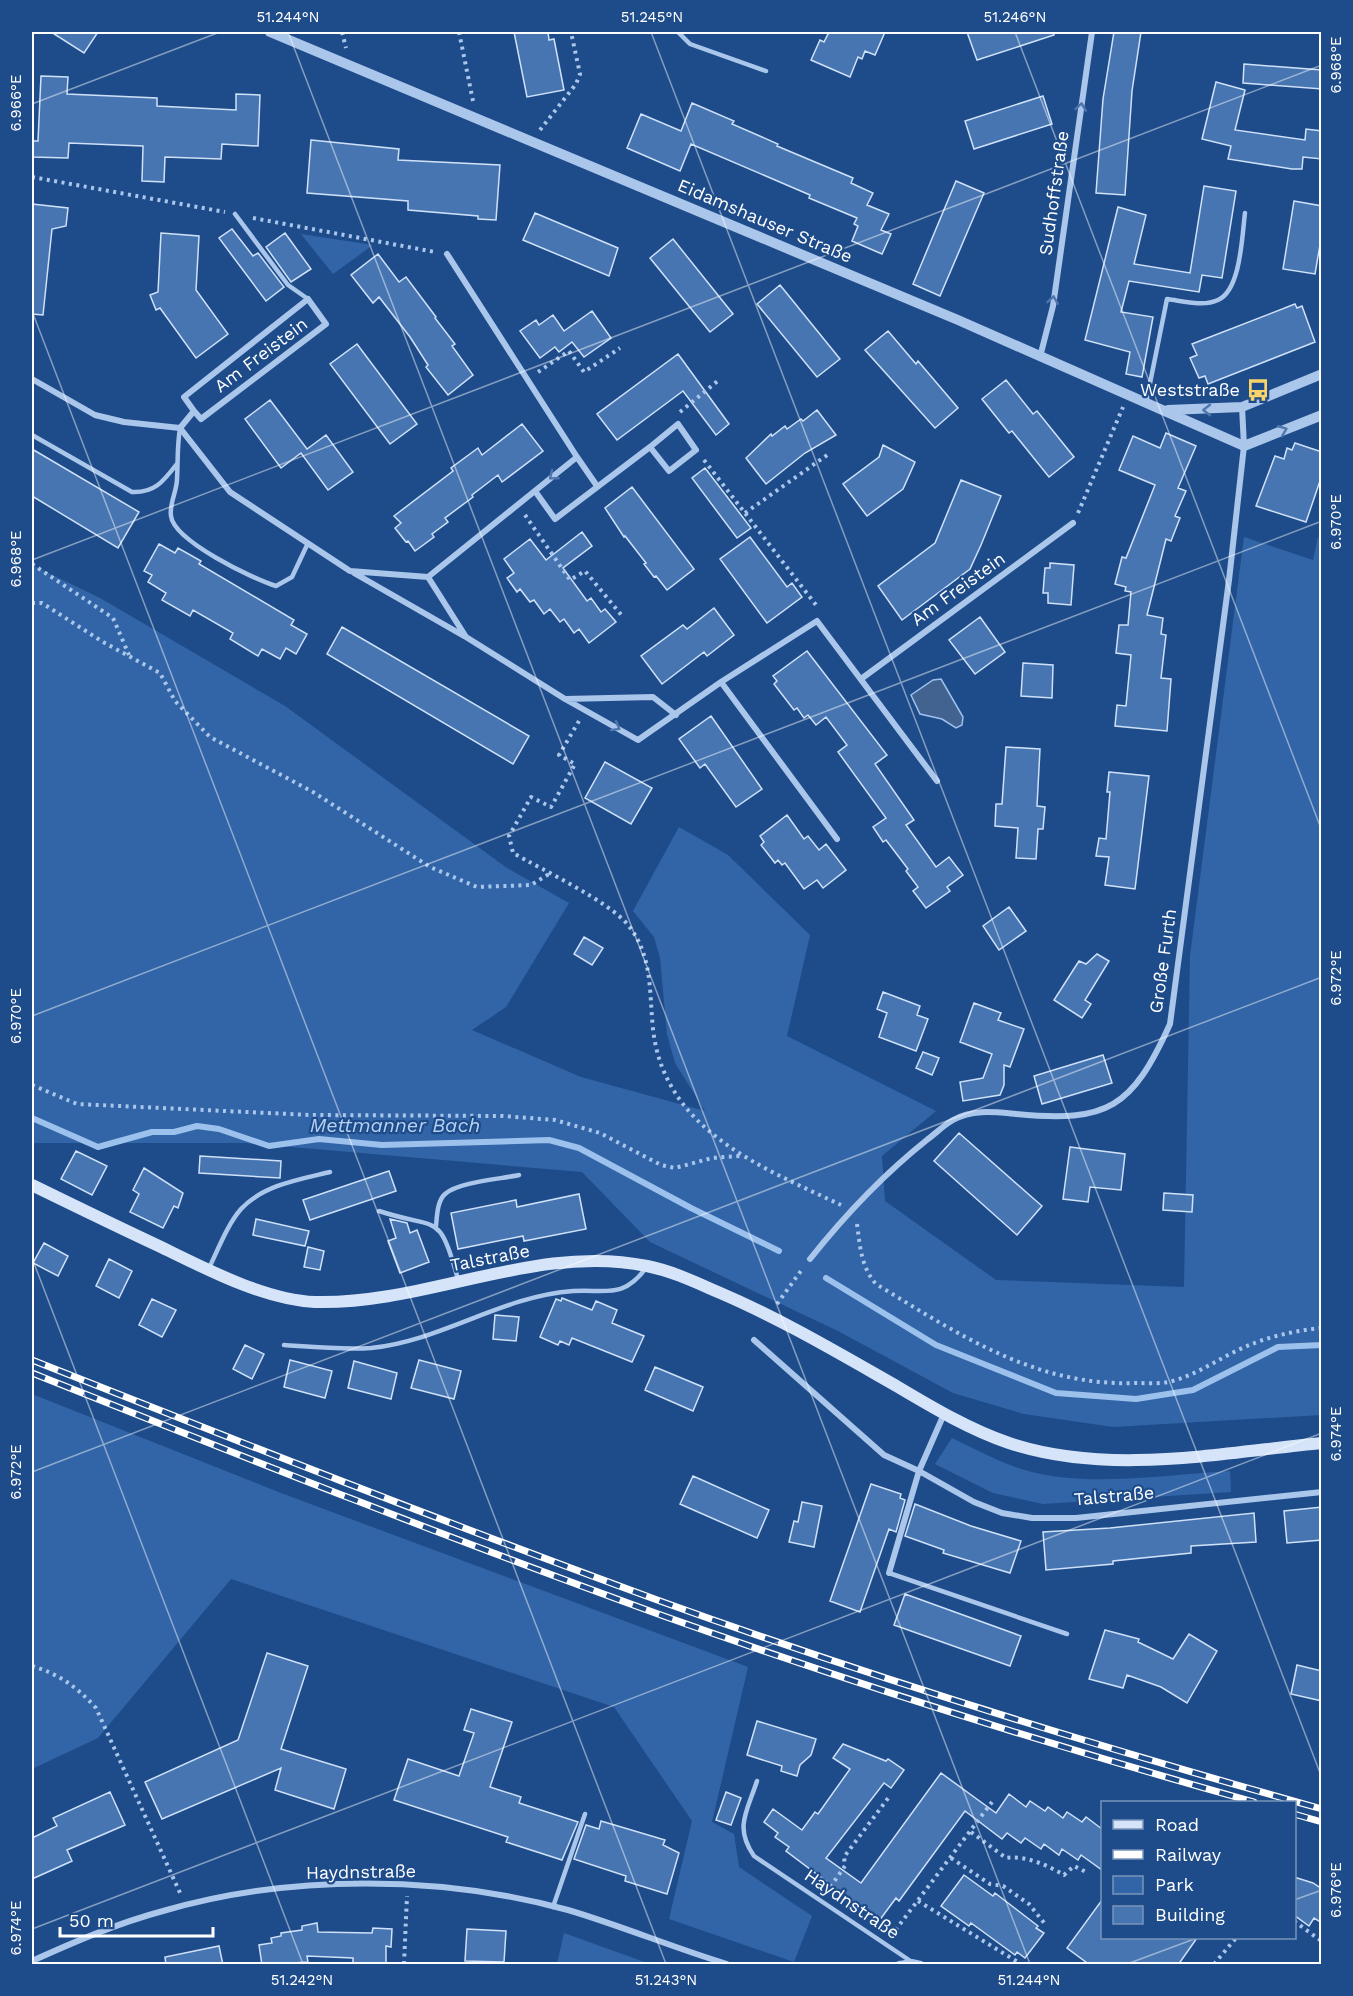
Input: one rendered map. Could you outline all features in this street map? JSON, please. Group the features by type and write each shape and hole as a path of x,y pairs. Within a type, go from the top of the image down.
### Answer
{"main road":[{"name":"Talstraße","path":"32,1185 208,1269 276,1294 313,1302 365,1299 529,1268 570,1263 610,1261 648,1266 677,1275 770,1314 944,1414 1008,1442 1056,1455 1095,1460 1163,1459 1322,1443"}],"street":[{"name":"Eidamshauser Straße","path":"270,32 532,140 1244,446"},
{"name":"Sudhoffstraße","path":"1040,357 1053,306 1092,32"},
{"path":"447,254 597,486"},
{"name":"Am Freistein","path":"308,299 326,324 201,419 194,411 184,397 308,299"},
{"path":"1164,410 1242,407 1322,374"},
{"path":"32,379 95,415 124,422 180,428 230,492 350,571 638,740 721,682 817,621 936,781"},
{"name":"Große Furth","path":"810,1259 851,1210 907,1155 953,1120 987,1111 1048,1117 1090,1114 1111,1105 1130,1090 1152,1063 1170,1024 1244,446 1242,407"},
{"path":"180,428 194,411"},
{"path":"1244,446 1322,415"},
{"path":"535,491 555,519 678,424 696,450 669,471 650,447"},
{"path":"350,571 428,577 577,457"},
{"name":"Am Freistein","path":"861,679 1073,523"},
{"path":"428,577 466,637"},
{"path":"721,682 837,839"},
{"path":"565,699 653,697 675,715"},
{"name":"Talstraße","path":"754,1340 884,1455 1002,1514 1032,1518 1076,1518 1322,1492"},
{"path":"889,1573 919,1471 944,1414"},
{"name":"Haydnstraße","path":"32,1961 87,1938 186,1905 272,1891 407,1883 479,1893 553,1907 727,1965"},
{"name":"Haydnstraße","path":"899,1965 912,1962 921,1965"}],"lane":[{"path":"678,32 690,44 766,71"},
{"path":"1146,403 1167,299 1198,303 1219,300 1230,290 1237,270 1245,213"},
{"path":"235,214 288,285 308,299"},
{"path":"180,428 177,478 170,514 173,523 189,540 276,586 292,577 308,543"},
{"path":"32,435 132,492 143,493 154,489 176,465"},
{"path":"208,1269 242,1208 264,1192 294,1181 330,1172"},
{"path":"436,1226 440,1200 445,1194 456,1188 519,1175"},
{"path":"379,1211 436,1226 447,1240 459,1282"},
{"path":"284,1345 371,1348 403,1342 539,1296 571,1291 625,1289 634,1283 648,1266"},
{"path":"889,1573 1067,1634"},
{"name":"Haydnstraße","path":"757,1781 742,1824 743,1840 754,1856 912,1962"},
{"path":"553,1907 585,1814"}],"path":[{"path":"459,32 475,117"},
{"path":"532,140 576,84 580,74 571,32"},
{"path":"32,177 447,254"},
{"path":"527,379 569,351 584,372 620,348"},
{"path":"678,424 680,410 720,380"},
{"path":"1073,523 1128,395"},
{"path":"696,450 816,605 817,621"},
{"path":"745,513 830,453"},
{"path":"518,505 570,580 585,571 623,617"},
{"path":"32,564 113,618 130,656"},
{"path":"32,603 42,603 103,642 160,673 175,701 210,737 313,792 430,867 477,888 531,885 549,874"},
{"path":"586,710 560,755 575,764 551,807 531,797 509,836 513,853 610,910 627,923 638,939 646,958 651,985 653,1030 661,1065 677,1097 690,1112 741,1156 851,1210 856,1219 863,1262 868,1275 876,1284 976,1345 1052,1374 1104,1384 1167,1382 1201,1371 1234,1352 1271,1337 1322,1328"},
{"path":"32,1085 76,1104 310,1115 503,1116 555,1120 600,1133 661,1166 675,1168 712,1158 741,1156"},
{"path":"770,1314 810,1259"},
{"path":"32,1666 52,1672 76,1687 96,1708 186,1905"},
{"path":"834,1881 845,1866 844,1857 889,1797"},
{"path":"901,1923 992,1802"},
{"path":"971,1832 1006,1858 1018,1856 1052,1868 1064,1875 1074,1866 1086,1872"},
{"path":"951,1858 990,1884 1003,1886 1012,1892 1029,1904 1046,1924"},
{"path":"404,1965 407,1883"},
{"path":"918,1901 1021,1965"},
{"path":"1296,1922 1320,1940"},
{"path":"1214,1965 1235,1939"}],"green space":[{"path":"301,234 373,245 333,274"},
{"path":"1244,537 1313,560 1318,537 1321,538 1321,1415 1113,1427 1024,1414 953,1393 838,1331 650,1242 582,1172 245,1143 32,1143 32,565 100,598 285,706 507,868 569,903 506,1007 472,1030 581,1077 705,1111 675,1063 667,1034 660,958 654,937 633,911 679,827 728,855 810,935 787,1036 936,1111 882,1156 885,1201 996,1280 1184,1287 1190,956"},
{"path":"32,1394 281,1493 748,1667 712,1822 734,1834 739,1867 812,1916 794,1962 669,1919 692,1821 614,1707 231,1579 98,1738 32,1769"},
{"path":"952,1438 1018,1468 1063,1477 1110,1479 1230,1471 1231,1492 1043,1504 993,1493 935,1464"},
{"path":"564,1933 650,1964 557,1964"}],"shaded area":[{"path":"941,679 963,717 962,725 956,728 942,719 920,714 911,695 933,680"}],"building":[{"path":"51,32 98,32 84,53"},
{"path":"514,32 548,32 549,40 554,39 564,90 527,97"},
{"path":"829,32 885,32 875,55 865,51 862,59 858,57 850,77 811,60 820,40 824,42"},
{"path":"967,32 1054,32 1054,35 977,60"},
{"path":"1114,32 1141,32 1132,91 1125,195 1096,193 1103,99"},
{"path":"1244,64 1322,70 1322,89 1243,83"},
{"path":"41,76 68,77 67,94 157,98 157,106 236,110 236,94 260,95 258,146 222,144 221,159 165,157 164,182 142,181 143,146 69,143 68,158 32,157 32,141 38,141"},
{"path":"1216,82 1245,90 1235,130 1305,140 1306,129 1322,131 1322,159 1303,157 1302,169 1292,169 1228,159 1231,146 1202,139"},
{"path":"1043,96 1052,124 974,149 965,121"},
{"path":"692,103 734,121 732,124 778,144 777,146 853,178 851,183 873,193 867,205 889,214 881,230 891,234 882,254 852,241 858,226 854,224 857,218 809,198 810,195 691,144 680,171 627,148 641,114 681,131"},
{"path":"311,140 399,149 398,160 500,165 496,220 478,219 478,216 408,210 408,201 307,193"},
{"path":"956,181 984,193 940,296 913,284"},
{"path":"1204,186 1236,191 1222,278 1202,275 1199,292 1129,281 1121,312 1153,317 1142,377 1126,374 1130,352 1085,340 1118,207 1146,215 1134,264 1190,273"},
{"path":"1294,201 1322,206 1322,233 1315,274 1283,269"},
{"path":"32,204 68,208 66,226 52,229 43,315 32,314"},
{"path":"535,213 618,248 609,276 523,240"},
{"path":"232,229 253,256 258,253 284,287 266,301 219,238"},
{"path":"161,233 199,236 196,290 228,334 196,358 160,308 156,310 150,295 158,292"},
{"path":"285,233 311,269 291,282 266,247"},
{"path":"673,239 733,314 710,332 650,258"},
{"path":"378,254 399,282 406,277 455,344 452,346 473,375 448,395 426,367 428,365 410,337 379,297 373,303 351,275"},
{"path":"780,285 840,359 817,377 757,304"},
{"path":"1295,304 1297,308 1302,306 1315,342 1208,384 1205,376 1199,378 1190,358 1197,355 1192,344"},
{"path":"592,311 611,338 584,357 572,342 559,352 555,347 540,358 520,331 536,320 539,325 553,315 564,331"},
{"path":"888,331 916,364 918,361 958,408 935,428 865,350"},
{"path":"357,344 417,424 390,444 330,364"},
{"path":"678,354 729,424 716,435 683,391 617,440 597,414"},
{"path":"1006,380 1033,414 1037,411 1074,457 1049,477 1012,431 1009,433 982,399"},
{"path":"270,400 307,449 326,435 353,472 328,490 301,453 281,468 245,419"},
{"path":"817,410 836,435 805,453 766,484 746,458 771,434 772,436 785,426 787,429 801,419 803,421"},
{"path":"522,424 543,451 502,482 498,475 472,495 473,497 445,518 448,522 432,534 434,537 415,551 395,528 401,523 394,516 453,471 451,468 478,448 482,455"},
{"path":"1166,433 1196,446 1178,488 1186,491 1175,516 1180,518 1171,541 1166,539 1147,615 1163,618 1161,634 1166,635 1161,678 1171,679 1167,731 1115,726 1117,705 1126,706 1131,655 1116,653 1119,625 1128,625 1131,592 1125,591 1126,587 1115,584 1122,557 1126,558 1155,485 1119,470 1133,436 1160,448"},
{"path":"1295,443 1322,452 1322,475 1306,522 1256,506 1275,456 1284,459 1287,448 1292,450"},
{"path":"883,445 915,462 903,489 867,516 843,484 879,457"},
{"path":"32,449 139,512 118,548 32,496"},
{"path":"705,468 751,528 737,538 692,478"},
{"path":"961,480 1001,496 981,545 970,569 902,620 878,586 935,543"},
{"path":"632,487 694,569 667,590 644,564 646,563 624,537 605,508"},
{"path":"582,532 592,546 563,568 587,601 591,598 601,612 605,609 616,622 589,643 579,629 574,633 564,619 560,622 550,609 544,614 534,600 530,602 520,589 517,592 507,578 514,573 504,559 530,539 546,560"},
{"path":"750,537 787,587 792,583 802,597 767,623 720,559"},
{"path":"159,544 175,553 178,548 201,561 199,564 294,620 291,625 307,634 296,654 286,648 280,659 262,649 258,656 230,639 233,633 193,610 190,616 162,600 166,593 148,582 152,575 144,571"},
{"path":"1050,563 1074,565 1071,605 1048,603 1048,593 1043,593 1045,568 1050,568"},
{"path":"714,608 734,635 707,656 704,652 662,684 641,656 683,625 687,629"},
{"path":"980,617 1005,652 975,674 949,640"},
{"path":"342,627 529,736 513,764 327,654"},
{"path":"807,651 887,755 875,764 914,820 906,825 936,867 949,857 963,875 947,887 950,891 926,908 913,891 918,887 906,871 908,869 886,840 883,842 873,827 886,818 838,752 847,745 826,717 816,725 808,715 804,718 797,708 794,710 774,684 777,681 773,676"},
{"path":"1023,663 1053,665 1052,698 1021,696"},
{"path":"711,716 762,789 736,807 705,764 700,768 679,739"},
{"path":"1006,747 1040,749 1037,806 1045,807 1043,829 1038,829 1036,859 1016,858 1018,828 995,826 996,804 1002,804"},
{"path":"605,762 652,788 631,824 585,798"},
{"path":"1109,772 1149,776 1135,889 1105,885 1109,857 1096,856 1099,838 1106,839 1110,792 1107,792"},
{"path":"787,815 804,839 808,836 819,850 826,844 846,870 823,888 817,880 804,889 785,863 782,865 778,860 775,863 761,845 764,842 760,836"},
{"path":"1009,907 1026,931 999,950 983,926"},
{"path":"584,937 603,948 592,965 574,954"},
{"path":"1097,954 1109,961 1085,1000 1091,1004 1082,1018 1054,1000 1079,961 1086,964"},
{"path":"883,992 920,1006 917,1015 928,1019 916,1051 879,1037 887,1013 877,1009"},
{"path":"974,1003 1001,1013 998,1020 1024,1029 1010,1067 1004,1065 1004,1085 1000,1095 963,1101 960,1082 983,1078 992,1054 960,1042"},
{"path":"923,1052 939,1058 932,1075 916,1068"},
{"path":"1103,1055 1112,1083 1042,1104 1034,1076"},
{"path":"959,1133 1042,1206 1017,1235 934,1161"},
{"path":"1070,1147 1125,1154 1121,1190 1090,1187 1088,1202 1063,1199"},
{"path":"76,1151 107,1166 92,1195 61,1179"},
{"path":"200,1156 281,1161 280,1178 199,1173"},
{"path":"144,1168 183,1193 178,1208 174,1206 163,1228 130,1212 139,1194 133,1190"},
{"path":"389,1171 396,1191 310,1220 303,1200"},
{"path":"1164,1193 1193,1195 1192,1212 1163,1210"},
{"path":"579,1194 586,1229 524,1241 523,1236 458,1249 451,1213 516,1200 517,1207"},
{"path":"256,1219 309,1231 305,1246 253,1235"},
{"path":"390,1219 407,1223 410,1233 417,1230 429,1262 400,1273 388,1241 396,1238"},
{"path":"44,1243 68,1256 58,1276 33,1263"},
{"path":"308,1247 324,1251 320,1270 304,1267"},
{"path":"109,1259 132,1271 119,1298 96,1286"},
{"path":"562,1298 592,1310 596,1301 617,1310 612,1323 644,1336 632,1362 572,1338 569,1345 560,1341 558,1345 540,1337 556,1299 561,1301"},
{"path":"152,1299 176,1310 162,1337 139,1325"},
{"path":"495,1315 519,1317 516,1341 493,1339"},
{"path":"245,1345 264,1354 252,1379 233,1369"},
{"path":"290,1360 332,1371 325,1398 284,1387"},
{"path":"419,1360 461,1371 454,1399 411,1388"},
{"path":"354,1361 397,1373 391,1399 348,1388"},
{"path":"655,1367 703,1387 693,1411 645,1390"},
{"path":"693,1476 769,1510 757,1538 680,1504"},
{"path":"871,1484 901,1494 900,1498 905,1500 896,1532 889,1529 860,1612 830,1601"},
{"path":"802,1502 822,1506 814,1547 789,1542 794,1521 798,1522"},
{"path":"915,1504 971,1526 1021,1541 1010,1573 943,1553 944,1550 905,1536"},
{"path":"1322,1507 1322,1540 1287,1543 1284,1511"},
{"path":"1254,1513 1256,1542 1191,1546 1191,1553 1113,1561 1113,1564 1046,1570 1043,1532 1110,1528"},
{"path":"905,1594 1021,1636 1010,1666 894,1625"},
{"path":"1105,1630 1139,1639 1138,1642 1173,1659 1189,1634 1217,1651 1187,1703 1161,1687 1127,1675 1123,1688 1089,1679"},
{"path":"267,1653 308,1666 281,1749 346,1769 334,1809 275,1790 281,1768 162,1819 145,1782 238,1740"},
{"path":"1297,1665 1322,1671 1322,1701 1291,1694"},
{"path":"471,1709 512,1722 490,1787 521,1797 519,1803 578,1822 562,1860 506,1842 508,1837 394,1800 408,1759 459,1776 474,1733 464,1730"},
{"path":"757,1721 816,1739 811,1755 800,1765 797,1776 781,1771 782,1766 747,1755"},
{"path":"843,1744 886,1761 888,1759 904,1770 891,1788 884,1783 826,1858 861,1883 941,1773 996,1813 1009,1794 1026,1807 1030,1801 1045,1811 1048,1807 1063,1818 1067,1812 1082,1822 1086,1817 1101,1828 1101,1869 1081,1855 1078,1860 1062,1849 1059,1855 1044,1844 1041,1849 1025,1838 1021,1843 1007,1833 1002,1839 965,1811 899,1901 896,1898 879,1921 786,1851 789,1847 775,1837 778,1833 764,1822 773,1809 802,1830 815,1812 818,1814 850,1769 833,1758"},
{"path":"110,1792 125,1825 67,1850 72,1861 32,1879 32,1838 57,1826 53,1818"},
{"path":"726,1792 741,1798 731,1825 716,1820"},
{"path":"601,1821 665,1840 663,1845 679,1853 667,1894 625,1881 626,1876 574,1859 586,1825 599,1829"},
{"path":"964,1875 993,1896 995,1893 1044,1933 1025,1958 1017,1952 1015,1955 971,1923 969,1926 941,1906"},
{"path":"1296,1878 1313,1883 1322,1889 1322,1923 1314,1918 1309,1926 1296,1916"},
{"path":"1101,1901 1101,1939 1196,1939 1178,1965 1090,1965 1067,1948"},
{"path":"317,1923 318,1932 372,1933 373,1928 392,1929 391,1947 386,1946 386,1965 353,1965 353,1958 307,1956 308,1962 262,1965 259,1945 272,1943 271,1938 281,1936 281,1933 302,1930 302,1926"},
{"path":"467,1929 506,1931 504,1962 465,1961"},
{"path":"219,1946 223,1965 166,1965 165,1957"}],"waterway":[{"name":"Mettmanner Bach","path":"32,1118 98,1147 152,1132 174,1132 197,1126 219,1129 269,1146 319,1139 382,1145 549,1140 579,1148 691,1208 779,1251"},
{"name":"Mettmanner Bach","path":"826,1278 936,1345 1056,1393 1136,1399 1193,1390 1278,1347 1322,1345"}],"railway":[{"path":"32,1360 423,1513 742,1630 989,1711 1294,1801"},
{"path":"32,1373 422,1526 732,1640 954,1713 1251,1801"},
{"path":"1296,1802 1322,1809"},
{"path":"1296,1815 1322,1822"}],"place":[{"name":"Weststraße","path":"1258,390"}]}
